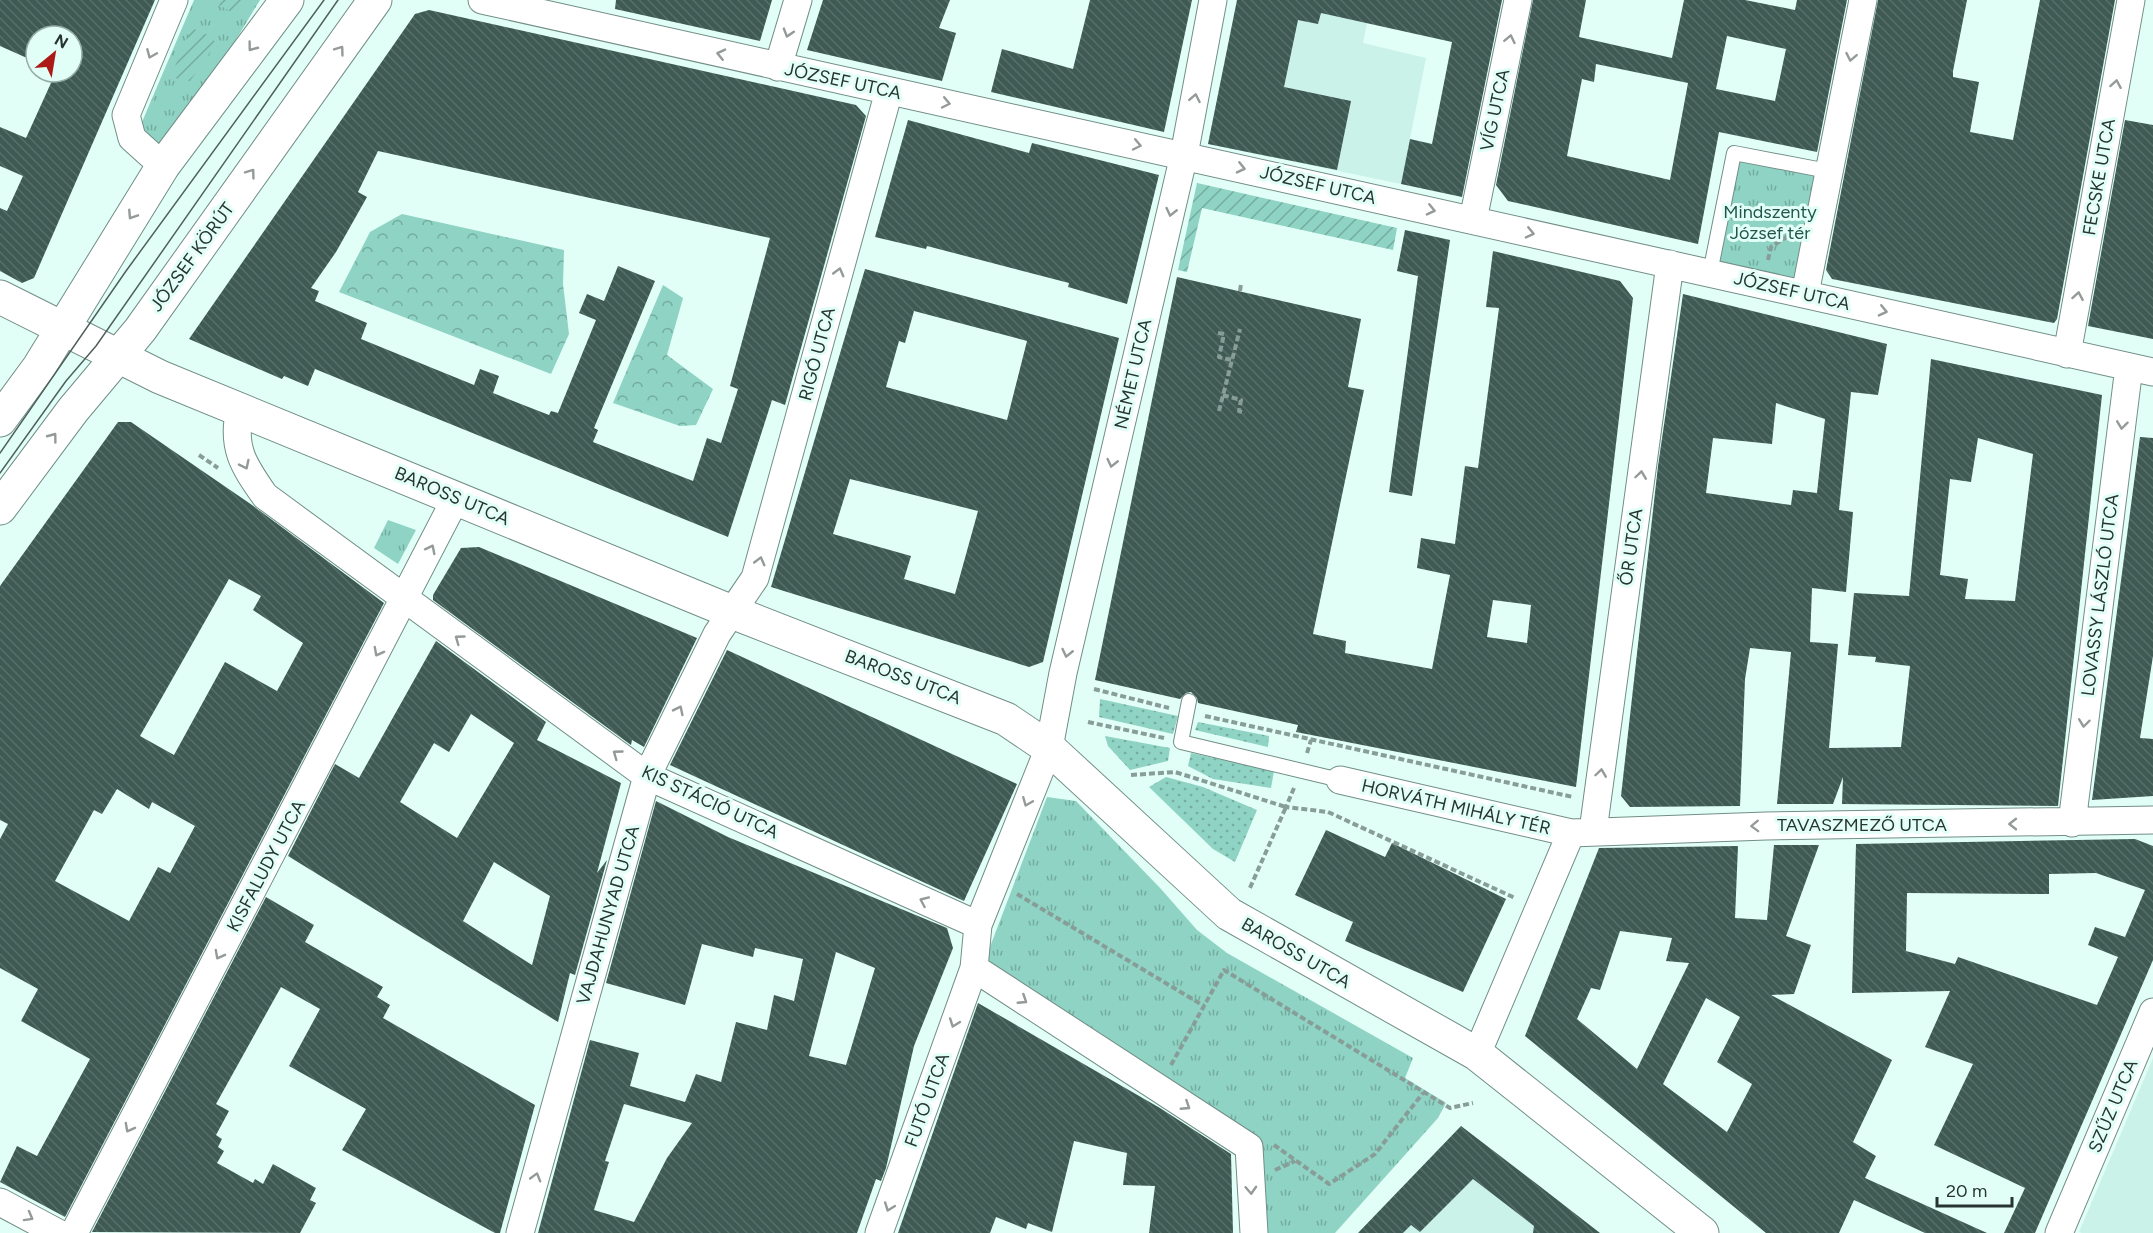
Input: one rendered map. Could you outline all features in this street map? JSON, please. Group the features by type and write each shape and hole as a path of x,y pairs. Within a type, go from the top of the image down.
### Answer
{"street":[{"path":"163,166 132,138 126,115 174,0"},
{"path":"0,420 39,367 163,166 287,0"},
{"name":"JÓZSEF KÖRÚT","path":"0,508 117,355 140,330 375,0"},
{"name":"JÓZSEF UTCA","path":"482,0 2141,370"},
{"path":"778,67 798,0"},
{"name":"NÉMET UTCA","path":"1048,748 1065,663 1184,155 1213,0"},
{"name":"VÍG UTCA","path":"1473,220 1518,0"},
{"path":"1805,294 1863,0"},
{"name":"FECSKE UTCA","path":"2067,354 2131,0"},
{"name":"RIGÓ UTCA","path":"732,612 755,579 889,91"},
{"name":"ŐR UTCA","path":"1582,832 1597,802 1670,264"},
{"name":"BAROSS UTCA","path":"0,297 160,377 732,612 1005,719 1048,748 1229,914 1477,1054 1702,1233"},
{"name":"LOVASSY LÁSZLÓ UTCA","path":"2072,823 2141,370"},
{"name":"KIS STÁCIÓ UTCA","path":"240,409 236,439 243,465 265,496 383,580 405,600 647,776 978,925"},
{"name":"KISFALUDY UTCA","path":"75,1233 456,498"},
{"name":"VAJDAHUNYAD UTCA","path":"520,1233 647,776 717,634 732,612"},
{"path":"1048,748 978,925 974,968 1158,1088 1259,1144 1254,1233"},
{"name":"HORVÁTH MIHÁLY TÉR","path":"1340,780 1582,832 1477,1054"},
{"name":"TAVASZMEZŐ UTCA","path":"1582,832 1767,826 2153,820"},
{"name":"FUTÓ UTCA","path":"879,1233 974,968"},
{"name":"SZŰZ UTCA","path":"2059,1233 2153,1012"},
{"path":"0,1202 58,1233"}],"lane":[{"path":"1710,273 1734,153 1828,171"},
{"path":"1181,742 1188,707"},
{"name":"HORVÁTH MIHÁLY TÉR","path":"1181,742 1340,780"}],"path":[{"path":"1762,284 1771,247 1791,234 1792,224"},
{"path":"1239,291 1241,284"},
{"path":"1219,411 1240,329"},
{"path":"1218,333 1224,334 1219,357 1232,360"},
{"path":"1223,395 1241,400 1239,411 1245,412"},
{"path":"1094,689 1188,707 1597,802"},
{"path":"1088,722 1181,742"},
{"path":"1131,775 1176,772 1286,807 1328,812 1518,899 1513,909"},
{"path":"1249,890 1286,807"},
{"path":"995,882 1204,1006"},
{"path":"1158,1088 1224,970 1450,1108 1473,1103"},
{"path":"1259,1144 1329,1184 1375,1154 1423,1093"}],"shaded area":[{"path":"1237,0 1372,0 1363,43 1426,58 1401,184 1208,144"},
{"path":"2153,1058 2153,1233 2079,1232"},
{"path":"1461,1126 1600,1233 1358,1233"}],"green space":[{"path":"194,0 260,0 165,157 139,129"},
{"path":"211,0 248,0 239,12 233,13"},
{"path":"191,29 205,34 216,44 190,81 181,81 174,77 173,71"},
{"name":"Mindszenty József tér","path":"1734,153 1828,171 1805,294 1710,273"},
{"path":"1197,183 1397,228 1393,250 1202,208 1187,272 1178,270"},
{"path":"402,214 564,250 563,284 569,334 551,374 339,292 370,232"},
{"path":"663,285 683,298 667,355 713,389 696,425 680,426 613,403"},
{"path":"388,520 416,530 398,564 374,548"},
{"path":"1100,699 1178,716 1173,734 1099,717"},
{"path":"1198,722 1269,736 1268,747 1195,730"},
{"path":"1105,736 1170,748 1168,761 1130,770 1108,746"},
{"path":"1191,753 1274,771 1271,788 1213,779 1188,766"},
{"path":"1166,777 1203,787 1257,810 1235,862 1213,849 1149,787"},
{"path":"1047,797 1076,801 1197,930 1227,953 1413,1058 1405,1078 1446,1103 1438,1118 1335,1233 1266,1233 1263,1157 1259,1145 985,960"}],"building":[{"path":"0,0 155,0 34,278 22,283 0,271 0,208 7,211 23,176 0,166 0,127 26,138 51,84 84,84 84,24 24,24 24,57 0,46"},
{"path":"616,0 772,0 760,41 615,9"},
{"path":"823,0 950,0 939,28 956,33 942,81 807,50"},
{"path":"1090,0 1192,0 1164,132 991,92 1002,49 1073,69"},
{"path":"1237,0 1502,0 1462,197 1401,184 1410,139 1432,144 1452,42 1321,13 1318,24 1298,20 1284,87 1351,101 1337,170 1208,144"},
{"path":"1533,0 1586,0 1579,37 1672,58 1684,0 1745,0 1795,10 1797,0 1847,0 1817,152 1719,132 1698,244 1508,201 1496,185","holes":["1727,36 1786,49 1775,101 1716,89","1596,64 1688,83 1670,180 1567,156 1582,79 1594,82"]},
{"path":"1878,0 1967,0 1953,77 1979,82 1970,132 2013,140 2040,0 2115,0 2057,319 2054,323 1832,279 1826,270"},
{"path":"429,10 856,105 866,116 785,405 772,400 728,537 315,369 308,386 284,376 282,379 189,339 415,14","holes":["378,151 770,238 730,386 738,389 721,443 707,438 693,481 593,442 598,430 594,428 655,281 618,266 604,301 587,294 579,313 596,320 558,413 551,411 549,415 493,393 499,376 480,369 474,385 361,339 367,323 315,301 319,291 311,288 336,252 367,197 358,192"]},
{"path":"908,120 1029,153 1032,143 1159,175 1127,304 1068,287 1069,283 927,246 926,249 875,237"},
{"path":"2125,120 2153,125 2153,339 2088,326"},
{"path":"1405,230 1450,240 1412,496 1389,492 1418,276 1397,271"},
{"path":"1493,251 1620,281 1633,298 1576,787 1296,732 1298,725 1198,703 1197,698 1191,692 1186,693 1180,699 1095,680 1177,277 1361,319 1348,387 1364,390 1313,634 1346,641 1345,653 1432,669 1450,575 1417,568 1421,538 1455,544 1465,466 1478,468 1499,308 1486,307","holes":["1493,600 1531,605 1527,643 1487,637"]},
{"path":"865,269 1119,338 1043,662 1029,667 771,587","holes":["914,311 1027,341 1007,420 886,387 899,341 905,343","850,479 978,511 955,594 904,579 911,556 833,534"]},
{"path":"1683,294 1887,344 1878,395 1851,392 1839,510 1853,512 1846,592 1812,588 1810,642 1838,644 1829,748 1901,747 1910,666 1875,662 1876,657 1848,655 1854,593 1909,596 1931,359 2102,395 2058,806 1842,804 1843,777 1833,804 1777,804 1791,652 1750,648 1745,679 1740,806 1630,807 1621,796 1658,466","holes":["1776,403 1825,419 1817,493 1793,490 1791,505 1706,493 1713,438 1772,444","1978,438 2033,454 2015,601 1965,599 1968,579 1940,575 1950,479 1971,482"]},
{"path":"118,422 131,422 252,505 384,603 65,1217 0,1182 17,1146 37,1156 90,1059 21,1021 38,989 0,968 0,839 8,824 0,820 0,586","holes":["229,579 261,596 253,610 303,643 277,691 225,662 174,755 140,736","117,789 149,809 152,802 195,826 170,873 158,867 129,921 55,881 94,810 102,814"]},
{"path":"2140,437 2153,438 2153,656 2140,738 2153,739 2153,796 2092,800"},
{"path":"479,547 697,638 644,747 632,740 631,745 433,600 433,595 461,548"},
{"path":"436,641 546,722 537,740 621,783 597,873 607,860 575,975 570,973 558,1022 288,856 335,764 359,778","holes":["471,714 514,743 457,838 400,802 434,743 449,752","494,862 550,896 532,965 463,921"]},
{"path":"727,650 1017,784 964,901 670,765"},
{"path":"656,801 728,837 947,928 953,948 914,1046 886,1168 881,1181 876,1179 857,1233 538,1233 590,1040 639,1053 630,1086 685,1102 696,1074 721,1082 736,1022 767,1030 774,995 794,1001 803,959 755,948 753,957 702,944 685,1005 606,983","holes":["836,952 875,968 846,1065 809,1056","624,1104 692,1123 667,1158 634,1222 594,1210 609,1162 605,1161"]},
{"path":"1326,830 1385,857 1392,843 1506,899 1463,992 1345,941 1353,922 1295,895"},
{"path":"2135,839 2153,846 2153,960 2035,1233 2004,1233 2025,1188 1934,1145 1973,1064 1925,1047 1950,991 1852,993 1856,844","holes":["2096,873 2145,890 2125,937 2095,927 2088,945 2118,957 2097,1005 1958,957 1955,964 1906,951 1907,893 2049,894 2049,874"]},
{"path":"1774,845 1819,845 1786,936 1811,945 1794,994 1771,995 1892,1060 1853,1142 1876,1156 1865,1178 1987,1233 1925,1233 1854,1200 1839,1233 1766,1233 1525,1036 1599,848 1738,846 1735,918 1767,920","holes":["1620,931 1672,938 1666,961 1689,963 1637,1069 1577,1019 1591,988 1600,990","1706,998 1740,1017 1717,1062 1752,1084 1727,1132 1663,1084"]},
{"path":"266,897 314,925 305,942 383,987 377,997 390,1005 383,1018 535,1105 500,1233 495,1233 342,1150 366,1109 289,1066 320,1009 281,987 216,1104 229,1111 216,1135 222,1139 218,1147 224,1151 217,1163 253,1183 255,1179 263,1184 273,1164 316,1188 310,1200 316,1203 300,1233 92,1232"},
{"path":"978,1003 1160,1108 1231,1154 1233,1233 1149,1233 1155,1186 1123,1185 1127,1153 1074,1141 1052,1232 1028,1223 1026,1229 996,1217 990,1233 898,1233"},
{"path":"1461,1126 1600,1233 1533,1233 1534,1226 1473,1179 1420,1232 1411,1225 1403,1233 1358,1233"}],"tram line":[{"path":"0,453 126,271 324,0"},
{"path":"0,473 66,381 96,346 338,0"}]}
